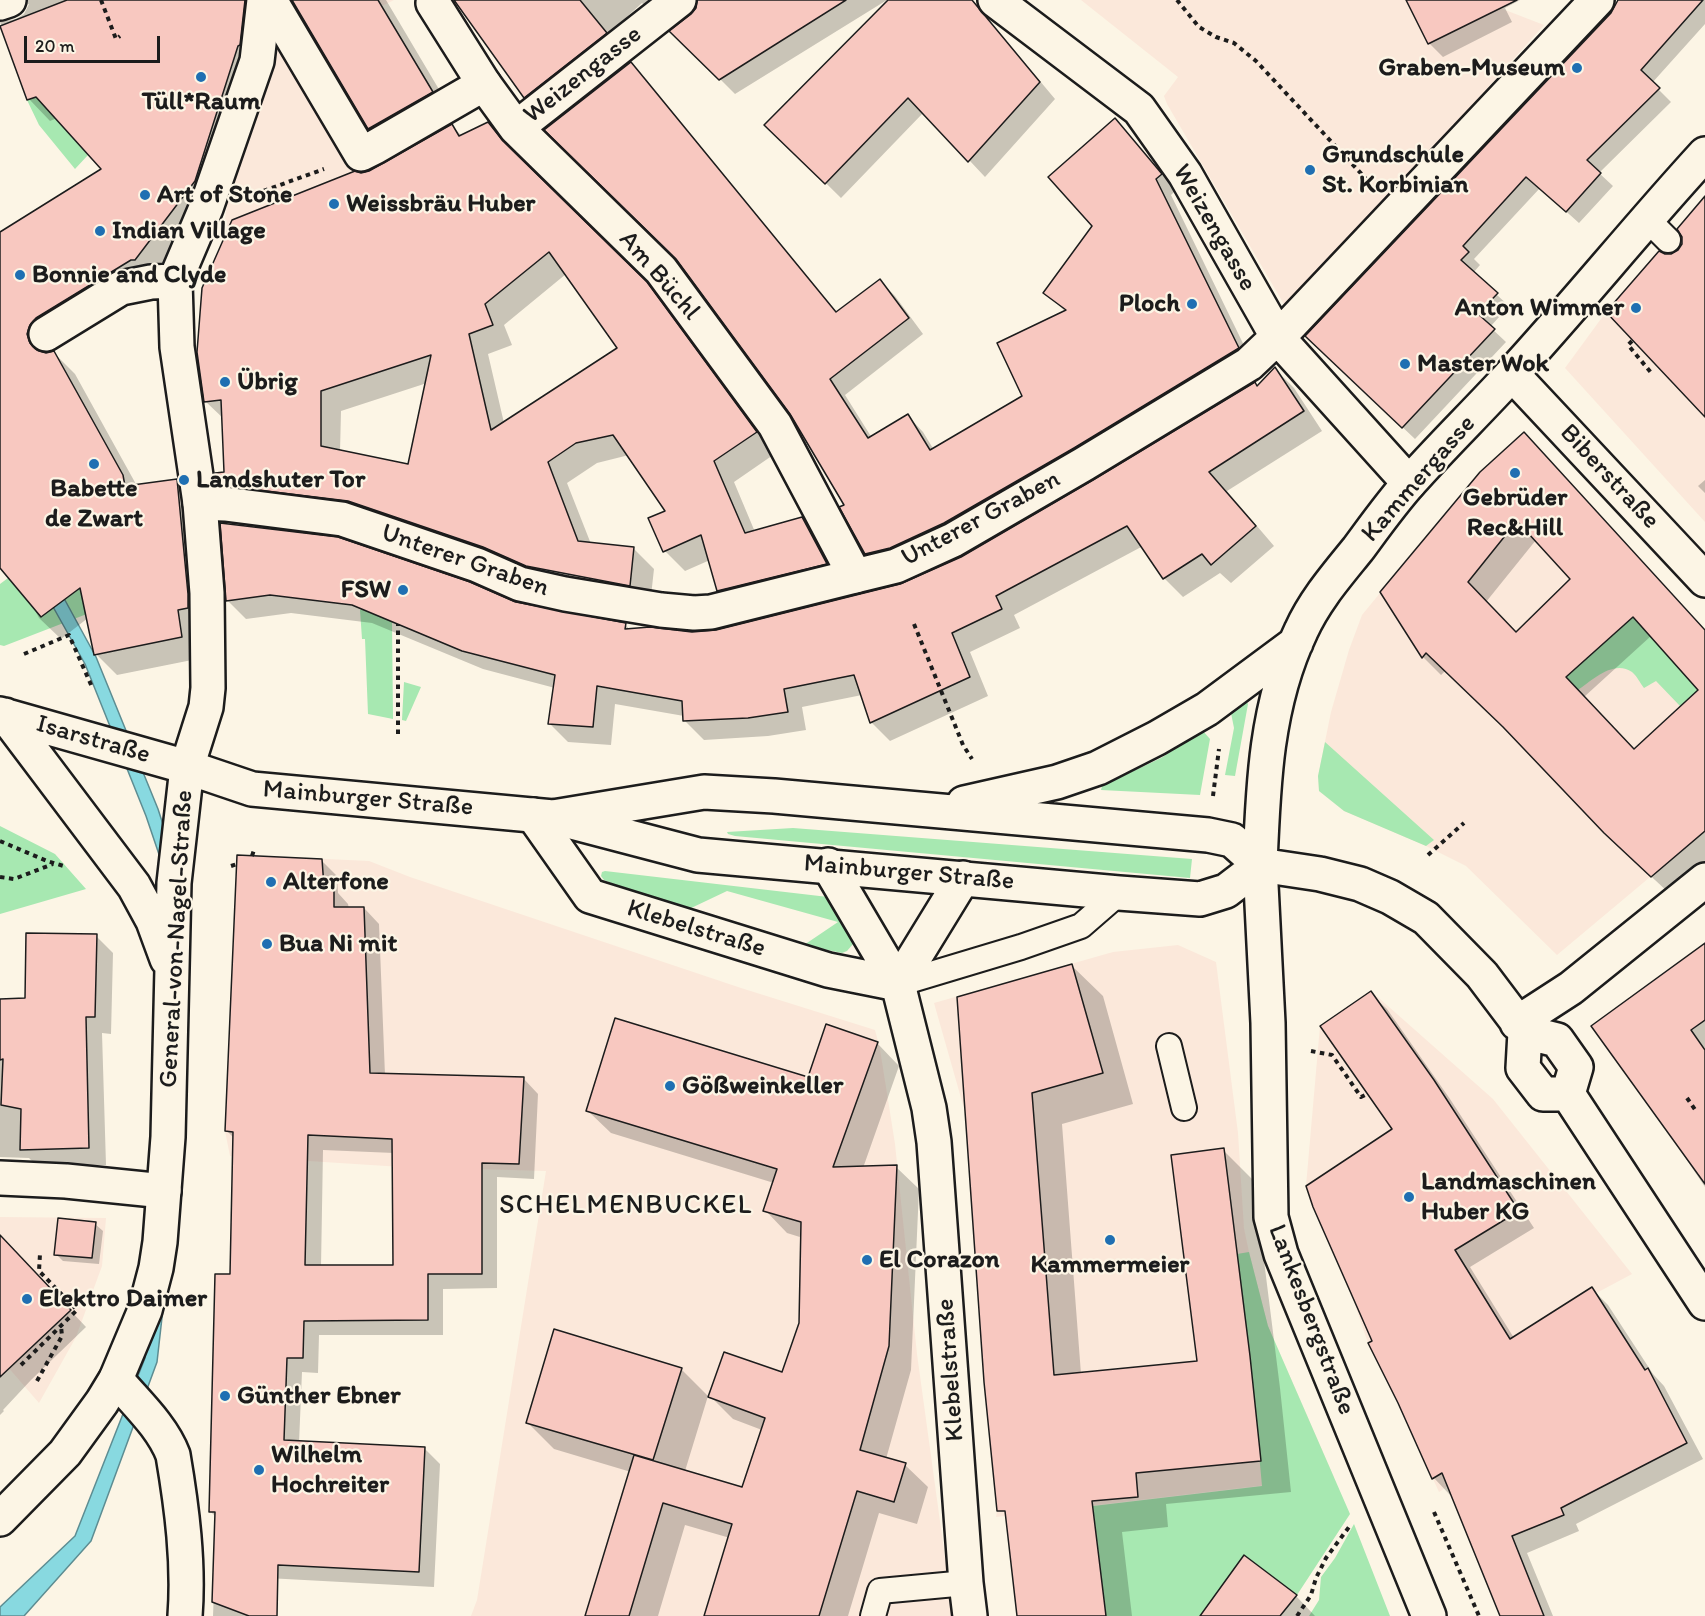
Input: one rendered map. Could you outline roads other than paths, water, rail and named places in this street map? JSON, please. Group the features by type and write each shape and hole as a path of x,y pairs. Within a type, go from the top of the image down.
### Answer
{"street":[{"path":"0,3 9,0"},
{"name":"General-von-Nagel-Straße","path":"0,1519 65,1453 84,1429 116,1379 145,1310 156,1268 168,1137 174,883 187,766 206,707 208,688 207,593 200,503 177,347 175,281 206,208 257,61 264,0"},
{"path":"270,0 361,154 484,84"},
{"name":"Weizengasse","path":"516,128 679,0"},
{"name":"Weizengasse","path":"995,0 1139,109 1185,174 1278,338 1409,483"},
{"name":"Unterer Graben","path":"200,503 225,504 342,519 477,565 520,584 661,610 711,612 896,566 953,540 1249,364 1278,338 1597,0"},
{"name":"Am Büchl","path":"432,2 484,84 516,128 661,270 775,425 855,576"},
{"name":"Kammergasse","path":"1260,865 1263,797 1271,722 1285,670 1305,623 1323,593 1409,483 1512,374 1657,229 1705,154"},
{"path":"46,334 121,288 151,282 175,281"},
{"name":"Biberstraße","path":"1512,374 1705,580"},
{"path":"933,810 1044,786 1098,768 1207,709 1296,643"},
{"path":"2,714 134,886 153,921 171,969"},
{"name":"Isarstraße","path":"2,714 187,766"},
{"name":"Mainburger Straße","path":"187,766 252,789 543,816 698,855 1119,894 1200,899 1226,891 1260,865 1232,840 1208,835 704,792 543,816"},
{"name":"Klebelstraße","path":"543,816 590,896 828,970 898,984"},
{"path":"1260,865 1320,874 1360,884 1390,897 1426,918 1482,975 1521,1027 1523,1068 1543,1094 1568,1094 1705,1303"},
{"name":"Lankesbergstraße","path":"1260,865 1268,1012 1271,1217 1281,1254 1429,1616"},
{"name":"Klebelstraße","path":"828,866 898,984 928,1108 934,1142 970,1616"},
{"path":"898,984 963,878"},
{"path":"1521,1027 1705,880"},
{"path":"0,1178 66,1181 164,1191"},
{"path":"116,1379 161,1432 173,1455 184,1548 187,1589 185,1616"}],"lane":[{"name":"Klebelstraße","path":"898,984 1021,947 1081,926 1119,894"},
{"path":"1169,1046 1184,1108"},
{"path":"873,1616 880,1591 966,1583"}],"water":[{"path":"0,481 96,657 158,809 178,871 184,1122 157,1362 91,1541 24,1616 0,1616 0,1607 75,1536 145,1358 168,1121 166,875 146,816 85,664 0,512"}],"place":[{"name":"Graben-Museum","path":"1577,68"},
{"name":"Tüll*Raum","path":"201,77"},
{"name":"Grundschule St. Korbinian","path":"1310,170"},
{"name":"Art of Stone","path":"145,195"},
{"name":"Weissbräu Huber","path":"334,204"},
{"name":"Indian Village","path":"100,231"},
{"name":"Bonnie and Clyde","path":"20,275"},
{"name":"Ploch","path":"1192,304"},
{"name":"Anton Wimmer","path":"1636,308"},
{"name":"Master Wok","path":"1405,364"},
{"name":"Übrig","path":"225,382"},
{"name":"Babette de Zwart","path":"94,464"},
{"name":"Gebrüder Rec&Hill","path":"1515,473"},
{"name":"Landshuter Tor","path":"184,480"},
{"name":"FSW","path":"403,590"},
{"name":"Alterfone","path":"271,882"},
{"name":"Bua Ni mit","path":"267,944"},
{"name":"Gößweinkeller","path":"670,1086"},
{"name":"Landmaschinen Huber KG","path":"1409,1197"},
{"name":"Kammermeier","path":"1110,1240"},
{"name":"El Corazon","path":"867,1260"},
{"name":"Elektro Daimer","path":"27,1299"},
{"name":"Günther Ebner","path":"225,1396"},
{"name":"Wilhelm Hochreiter","path":"259,1470"}],"district":[{"name":"SCHELMENBUCKEL","path":"626,1206"}]}
